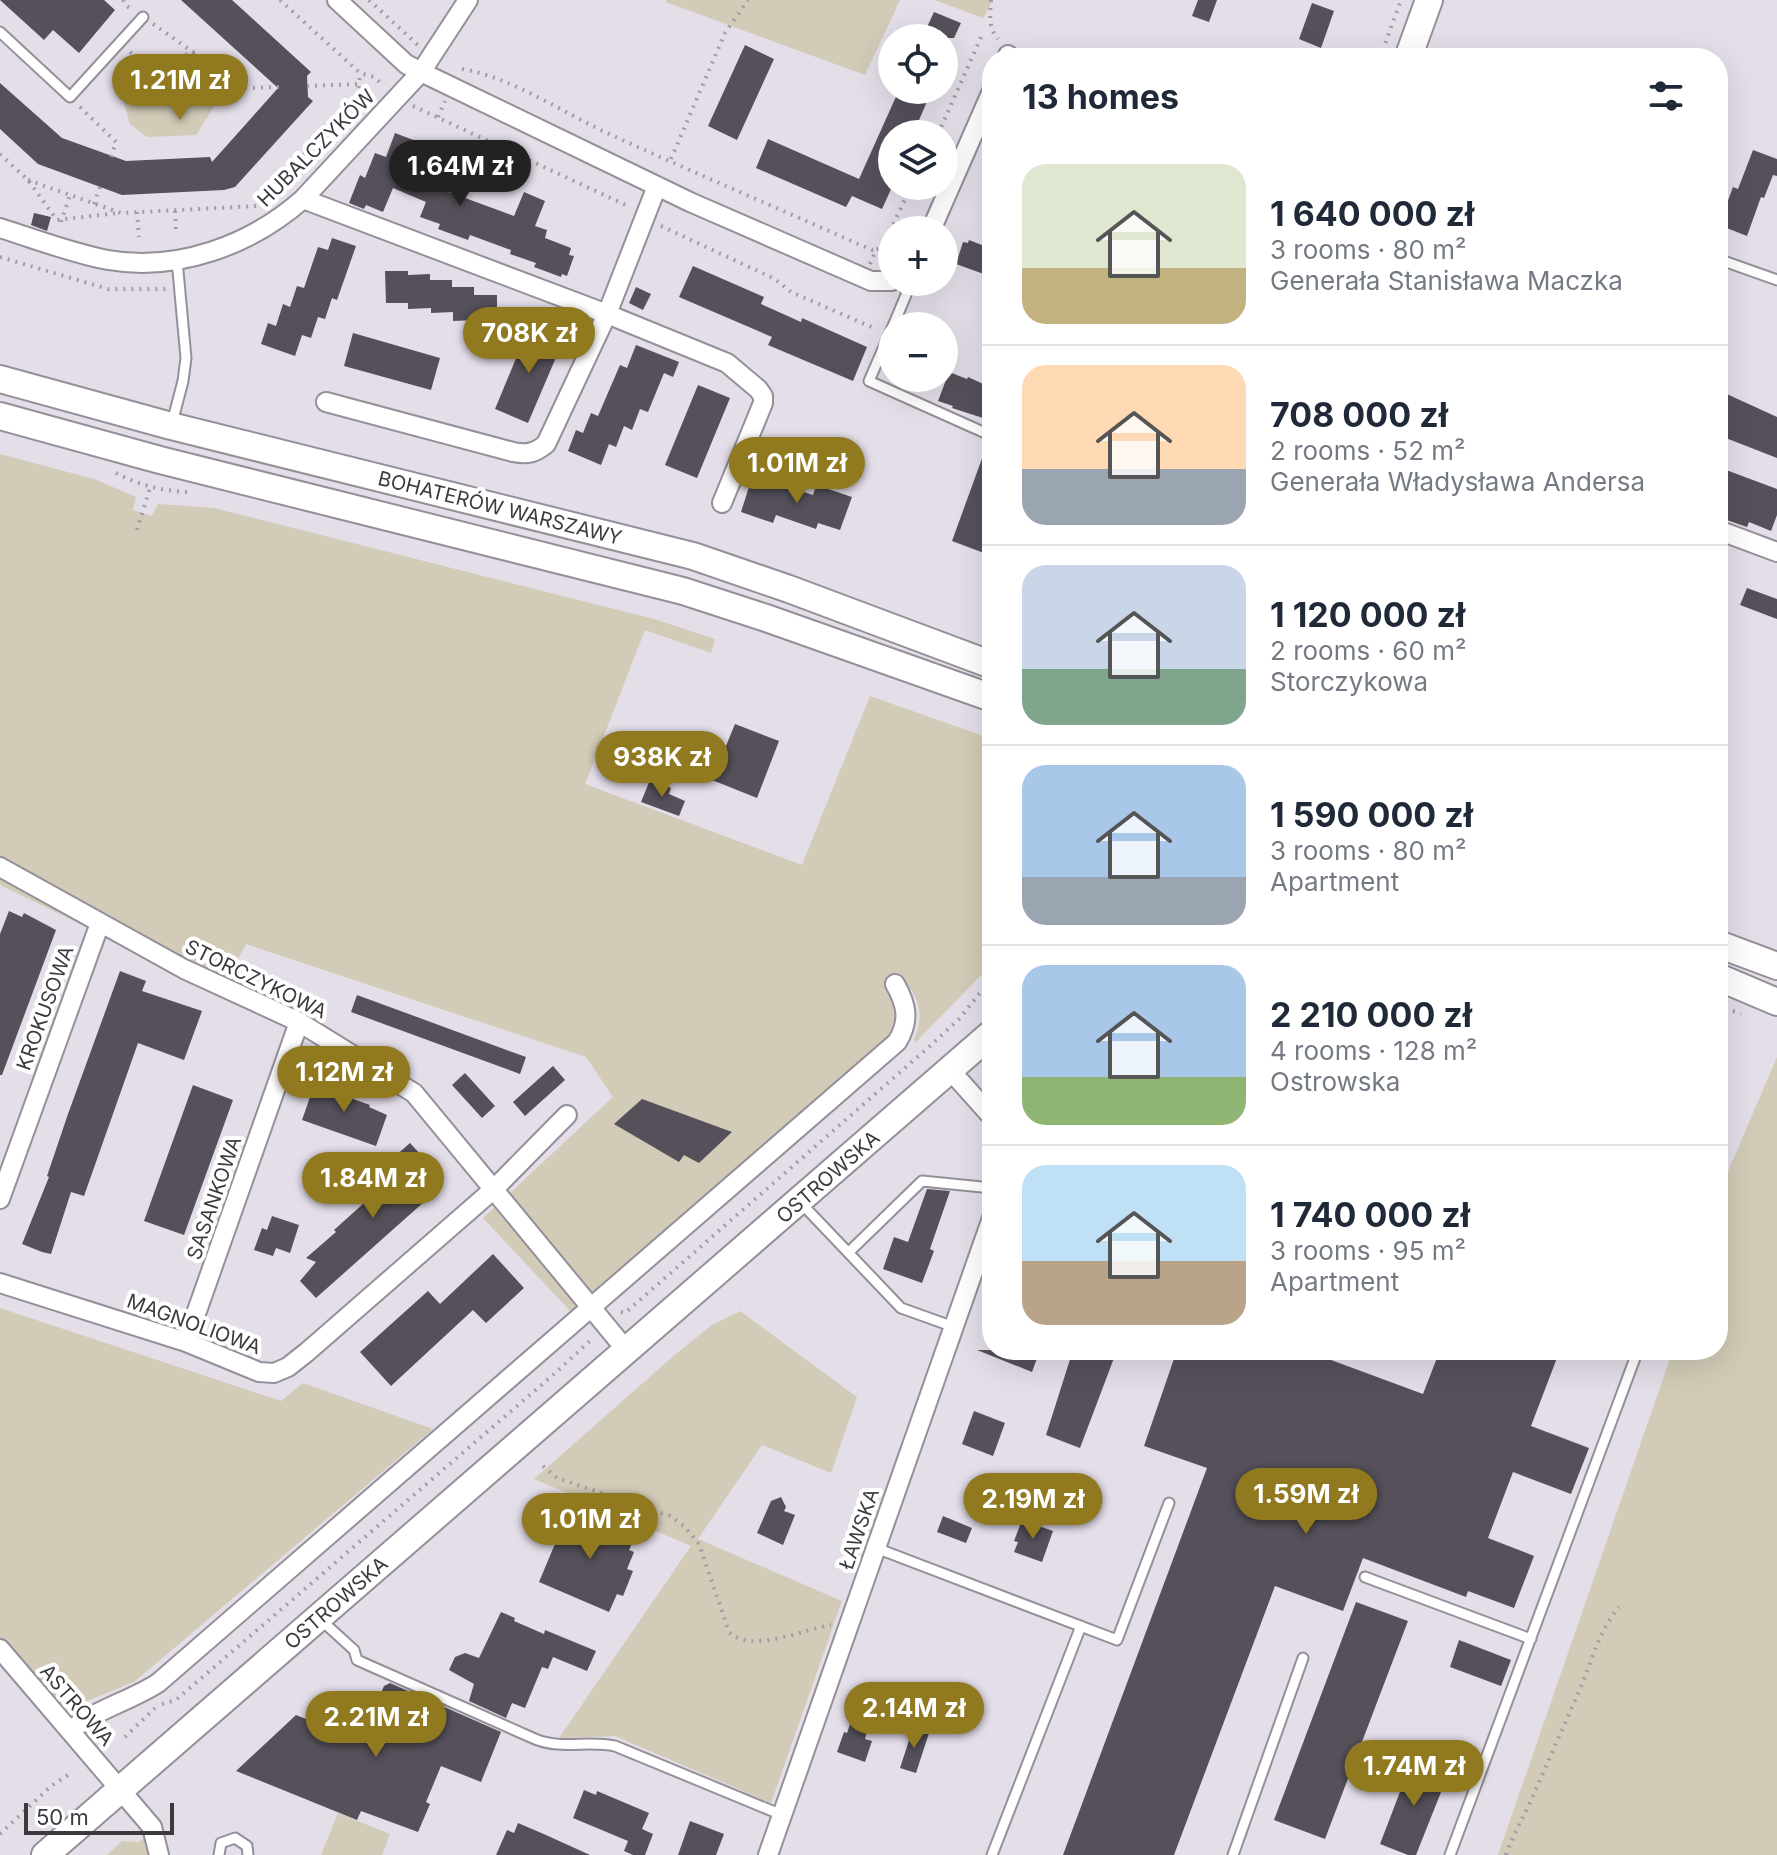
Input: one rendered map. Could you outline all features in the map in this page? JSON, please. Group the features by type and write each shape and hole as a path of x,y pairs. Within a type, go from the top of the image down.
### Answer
{"main road":[{"path":"1412,48 1429,0"},
{"name":"BOHATERÓW WARSZAWY","path":"0,379 171,426 693,556 982,661"},
{"name":"BOHATERÓW WARSZAWY","path":"0,416 160,460 683,591 982,694"},
{"path":"1728,948 1777,966"},
{"path":"1728,981 1777,1002"},
{"name":"OSTROWSKA","path":"45,1855 982,1042"}],"street":[{"path":"337,0 406,64 421,72 657,186 864,278 878,281"},
{"name":"HUBALCZYKÓW","path":"0,228 110,260 177,260 228,247 259,233 303,199 421,72 468,0"},
{"path":"937,216 982,114"},
{"path":"326,402 513,452 524,454 538,451 546,444 607,314 657,186"},
{"path":"303,199 607,314 727,363 763,396 763,403 722,503"},
{"path":"1728,534 1777,552"},
{"name":"STORCZYKOWA","path":"0,867 184,969 299,1022 414,1093 592,1308"},
{"name":"KROKUSOWA","path":"0,1199 100,923"},
{"path":"71,1730 100,1711 135,1698 158,1683 897,1042 905,1029 907,1013 903,997 895,984"},
{"name":"SASANKOWA","path":"186,1342 299,1022"},
{"path":"951,1071 982,1106"},
{"name":"MAGNOLIOWA","path":"0,1283 186,1342 259,1372 274,1373 288,1367 494,1189 567,1115"},
{"name":"ŁAWSKA","path":"768,1855 982,1247"},
{"path":"592,1308 627,1351"},
{"name":"ASTROWA","path":"0,1649 152,1827 159,1855"}],"lane":[{"path":"0,32 70,97 143,17"},
{"path":"171,426 186,358 177,260"},
{"path":"1728,263 1777,280"},
{"path":"878,360 869,381 878,385"},
{"path":"894,392 982,432"},
{"path":"849,1252 922,1181 982,1187"},
{"path":"799,1202 901,1308 954,1327"},
{"path":"1450,1855 1634,1360"},
{"path":"876,1548 1117,1640 1169,1503"},
{"path":"1365,1577 1531,1639"},
{"path":"319,1617 354,1650 357,1660 535,1739 548,1744 603,1743 615,1746 782,1815"},
{"path":"992,1855 1081,1626"},
{"path":"1233,1855 1303,1658"},
{"path":"219,1855 221,1843 235,1838 247,1846 248,1855"}],"path":[{"path":"123,0 125,5 245,88 279,87"},
{"path":"280,0 360,73 374,77 398,97 775,279 791,292 878,325"},
{"path":"369,0 418,46 459,69 481,72 502,81 608,133 872,250 883,247 905,200"},
{"path":"670,160 725,33 748,0"},
{"path":"991,0 989,16 992,33 1002,48"},
{"path":"1384,48 1401,0"},
{"path":"944,120 982,35"},
{"path":"97,65 104,71 195,53"},
{"path":"0,154 28,180 61,222 121,213 257,206 358,95 360,73"},
{"path":"307,86 359,84"},
{"path":"70,97 116,142 110,160"},
{"path":"28,180 121,213"},
{"path":"94,204 100,187"},
{"path":"61,222 70,195"},
{"path":"175,211 176,231"},
{"path":"137,212 139,237"},
{"path":"864,278 876,250"},
{"path":"137,530 160,460"},
{"path":"104,466 129,480 174,492 198,492"},
{"path":"611,1311 625,1313 959,1019 982,990"},
{"path":"125,1737 159,1704 176,1700 553,1375 590,1341 589,1330"},
{"path":"543,1466 557,1478 670,1516 684,1526 699,1544 729,1632 734,1637 742,1640 782,1638 827,1625 848,1629"},
{"path":"1506,1855 1585,1679 1596,1644 1606,1623 1619,1607"},
{"path":"0,1834 51,1786 71,1773"}],"shaded area":[{"path":"900,0 889,24 878,24 878,47 865,75 666,2"},
{"path":"935,0 993,0 983,18"},
{"path":"181,63 213,86 217,102 196,135 147,137 130,124 120,89 131,73"},
{"path":"0,454 94,479 136,497 133,510 152,516 158,504 214,508 654,619 715,639 711,653 645,630 585,784 802,865 870,696 982,735 982,974 915,1043 918,1006 912,991 901,978 895,1018 885,1040 572,1313 483,1218 613,1097 586,1057 246,944 220,992 0,885"},
{"path":"1777,1057 1777,1855 1498,1855 1670,1360 1728,1360 1728,1172"},
{"path":"0,1308 281,1401 303,1383 433,1429 134,1682 75,1706 60,1702 0,1638"},
{"path":"740,1311 857,1397 831,1473 762,1445 698,1539 842,1601 771,1803 615,1736 559,1738 691,1546 534,1479 677,1353 712,1325"},
{"path":"338,1813 390,1834 382,1855 321,1855"},
{"path":"146,1837 151,1855 107,1855 122,1841 139,1842"}],"building":[{"path":"0,0 104,0 115,10 79,53 53,30 44,40"},
{"path":"181,0 232,0 311,72 307,76 308,97 313,101 235,187 122,195 38,164 0,129 0,83 62,138 126,161 210,157 212,162 278,88"},
{"path":"1198,0 1217,0 1209,22 1192,16"},
{"path":"1312,3 1334,11 1321,48 1299,39"},
{"path":"934,12 961,23 958,29 958,24 928,24"},
{"path":"745,45 774,59 737,140 708,126"},
{"path":"893,104 926,104 919,120 886,120"},
{"path":"395,133 429,146 416,180 514,216 524,192 545,201 535,226 547,230 545,238 571,248 569,255 574,256 567,276 562,274 561,277 534,267 536,263 510,254 511,250 470,235 468,240 438,229 440,224 420,217 426,202 393,188 383,212 366,205 364,209 349,203 360,175 365,178 375,153 386,157"},
{"path":"878,137 878,200 886,200 882,209 852,196 846,207 756,168 768,139 859,179"},
{"path":"1753,150 1777,159 1777,176 1773,175 1764,198 1761,197 1747,236 1728,229 1728,201 1733,187 1738,189"},
{"path":"34,213 51,217 47,231 31,225"},
{"path":"332,238 356,246 337,300 332,298 325,319 318,317 311,338 302,335 295,356 261,344 268,323 276,326 283,304 290,307 297,286 304,288 318,247 328,250"},
{"path":"969,240 982,245 982,273 958,265 963,242 968,243"},
{"path":"693,266 764,297 761,304 801,322 802,318 867,347 853,381 768,345 772,337 679,297"},
{"path":"385,271 408,271 408,275 430,274 430,280 452,280 452,287 474,287 474,295 497,295 497,327 475,327 475,320 453,321 453,312 431,313 431,308 408,309 408,303 386,303"},
{"path":"636,287 651,294 643,310 629,303"},
{"path":"529,327 563,341 528,423 495,409"},
{"path":"353,333 440,358 431,390 344,366"},
{"path":"636,345 679,362 673,377 664,373 648,412 640,409 632,430 624,426 616,447 609,444 601,465 568,451 576,430 583,433 591,413 598,416 620,365 627,368"},
{"path":"958,376 982,383 982,418 938,401 941,392 958,392"},
{"path":"698,385 730,398 697,478 665,465"},
{"path":"1728,395 1777,417 1777,458 1728,439"},
{"path":"982,458 982,552 952,541"},
{"path":"1728,471 1777,489 1777,515 1771,531 1749,522 1747,527 1728,520"},
{"path":"759,478 813,495 816,485 852,497 840,530 818,523 816,529 776,515 773,523 741,512 749,487 756,489"},
{"path":"1747,588 1777,599 1777,619 1740,605"},
{"path":"735,724 779,741 757,798 712,780"},
{"path":"650,780 671,788 669,794 685,801 679,816 641,802"},
{"path":"9,911 22,917 24,913 56,930 0,1075 0,934"},
{"path":"120,971 146,981 142,991 202,1011 184,1060 138,1043 84,1196 71,1192 51,1254 42,1252 22,1244 49,1177 68,1114"},
{"path":"357,995 526,1057 520,1074 351,1012"},
{"path":"553,1066 565,1080 525,1116 513,1102"},
{"path":"465,1073 495,1106 482,1118 452,1085"},
{"path":"316,1080 336,1087 387,1115 376,1146 302,1120"},
{"path":"193,1085 233,1100 184,1235 144,1221"},
{"path":"642,1099 732,1132 699,1163 684,1155 679,1162 614,1124"},
{"path":"410,1143 443,1179 440,1182 443,1185 316,1298 300,1281 316,1262 306,1258 403,1168 393,1158"},
{"path":"927,1189 950,1191 922,1283 883,1269 894,1237 908,1242"},
{"path":"272,1216 299,1225 290,1253 276,1248 273,1256 254,1250 262,1228 267,1230"},
{"path":"493,1254 524,1288 486,1323 473,1310 391,1386 360,1352 428,1291 440,1304"},
{"path":"1002,1360 1036,1360 1032,1372"},
{"path":"1070,1360 1113,1360 1080,1448 1046,1435"},
{"path":"1174,1360 1331,1360 1423,1394 1436,1360 1556,1360 1531,1426 1589,1448 1571,1494 1513,1472 1488,1538 1534,1556 1514,1608 1468,1591 1466,1597 1363,1558 1343,1611 1275,1586 1174,1855 1063,1855 1207,1468 1144,1446"},
{"path":"974,1411 1005,1423 993,1456 962,1444"},
{"path":"781,1497 786,1507 784,1511 795,1515 783,1545 757,1533 771,1501"},
{"path":"570,1508 636,1535 629,1550 634,1552 627,1569 633,1571 623,1596 617,1594 609,1612 539,1582"},
{"path":"943,1516 972,1528 966,1543 937,1532"},
{"path":"1022,1520 1053,1531 1042,1562 1014,1552 1018,1542 1014,1541"},
{"path":"1356,1602 1408,1621 1325,1839 1274,1820"},
{"path":"501,1612 544,1634 545,1630 596,1651 587,1671 553,1657 548,1669 542,1667 525,1708 512,1703 506,1718 469,1701 474,1684 449,1670 455,1657 465,1653 479,1658"},
{"path":"1459,1640 1511,1660 1501,1686 1450,1667"},
{"path":"390,1683 501,1732 481,1782 441,1766 418,1832 361,1811 357,1820 236,1771 296,1715 361,1741 384,1686"},
{"path":"856,1706 873,1711 865,1739 872,1741 865,1762 837,1752"},
{"path":"913,1728 929,1733 916,1773 900,1768"},
{"path":"1413,1758 1449,1772 1416,1855 1408,1855 1380,1844"},
{"path":"584,1790 596,1795 597,1791 649,1813 642,1829 653,1834 645,1855 624,1851 628,1841 573,1818"},
{"path":"690,1821 724,1834 716,1855 678,1855"},
{"path":"518,1823 590,1855 496,1855 507,1830 514,1833"}]}
